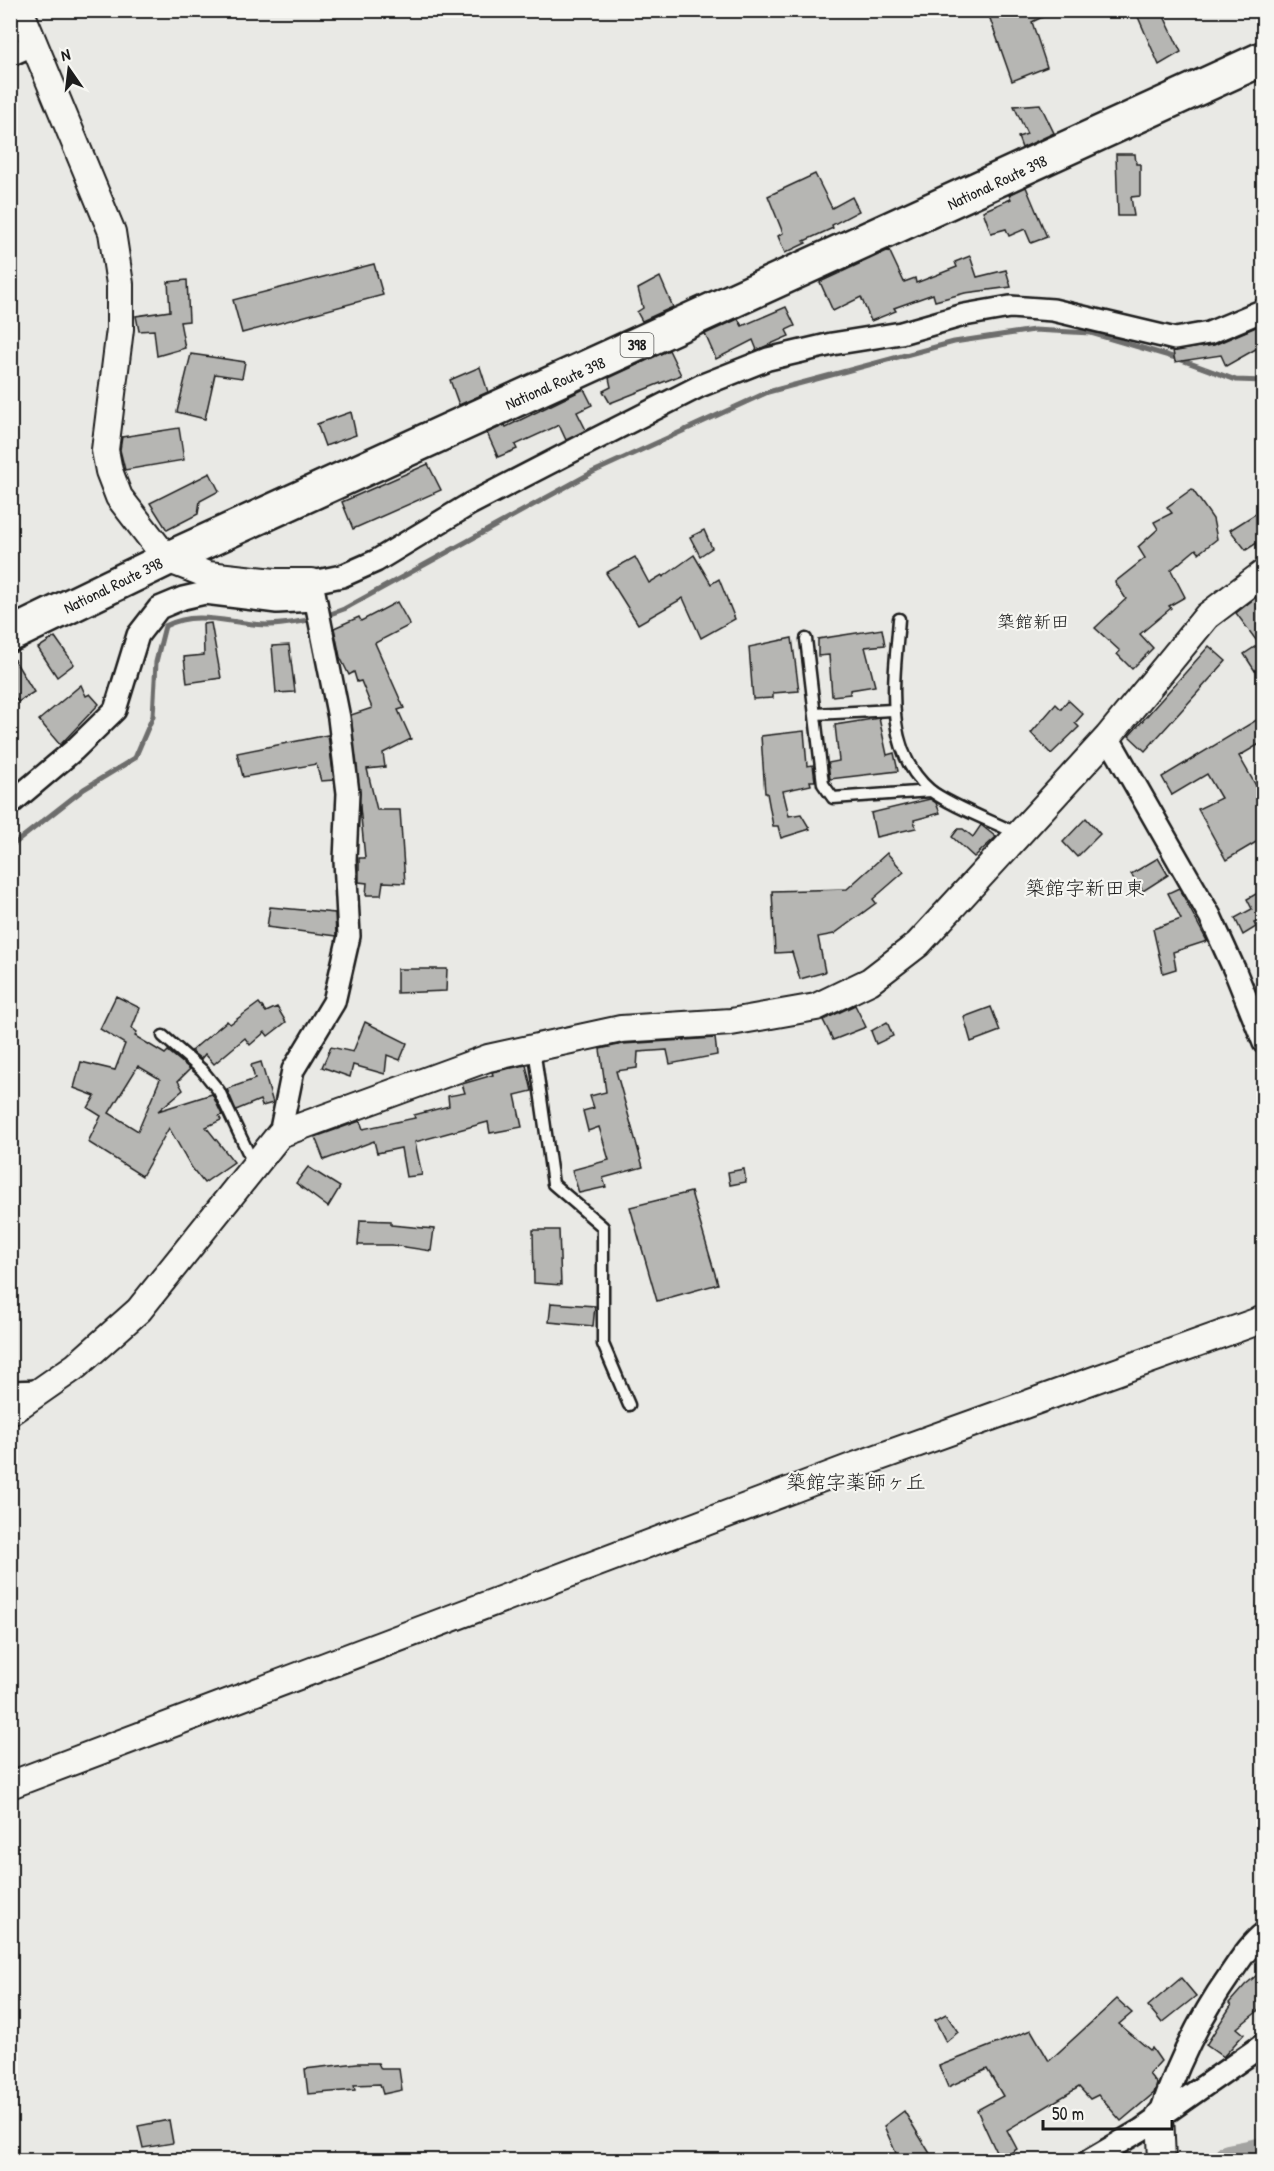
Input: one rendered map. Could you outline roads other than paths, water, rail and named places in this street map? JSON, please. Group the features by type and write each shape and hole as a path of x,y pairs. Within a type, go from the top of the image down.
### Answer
{"highway":[{"name":"National Route 398","path":"10,635 167,558 1263,58"}],"street":[{"path":"20,10 112,232 120,284 120,329 105,450 109,471 119,496 167,558 208,574 275,582 314,596"},
{"path":"10,55 34,44"},
{"path":"10,804 74,750 115,710 138,635 159,608 183,598 205,593 277,602 314,596 342,576 376,561 470,504 700,386 768,360 832,344 901,333 964,315 1010,307 1053,310 1175,339 1209,333 1263,310"},
{"path":"280,1134 488,1058 621,1029 731,1022 816,1007 870,981 918,944 1108,737 1208,616 1263,573"},
{"path":"10,1412 76,1366 139,1310 280,1134 293,1070 334,1002 349,936 345,860 348,793 339,718 314,596"},
{"path":"1108,737 1210,916 1236,971 1263,1043"},
{"path":"10,1785 849,1468 1263,1319"},
{"path":"10,1392 41,1391"},
{"path":"1162,2160 1160,2115 1176,2066 1204,2012 1251,1944 1263,1933"},
{"path":"1090,2160 1141,2130 1263,2044"}],"lane":[{"path":"899,619 893,710 901,744 917,774 931,791 1019,834"},
{"path":"807,639 823,784 832,798 931,791"},
{"path":"815,714 893,710"},
{"path":"163,1036 202,1070 219,1091 254,1166"},
{"path":"534,1048 553,1184 603,1227 603,1344 629,1405"}],"waterway":[{"path":"325,616 344,609 593,472 768,392 954,342 1034,330 1091,333 1176,358 1236,380 1264,381"},
{"path":"10,847 84,789 135,758 153,716 156,662 165,626 177,621 202,618 266,625 313,619"},
{"path":"1229,2160 1264,2153"}],"district":[{"name":"築館新田","path":"1033,622"},
{"name":"築館字新田東","path":"1085,888"},
{"name":"築館字薬師ヶ丘","path":"856,1482"}]}
